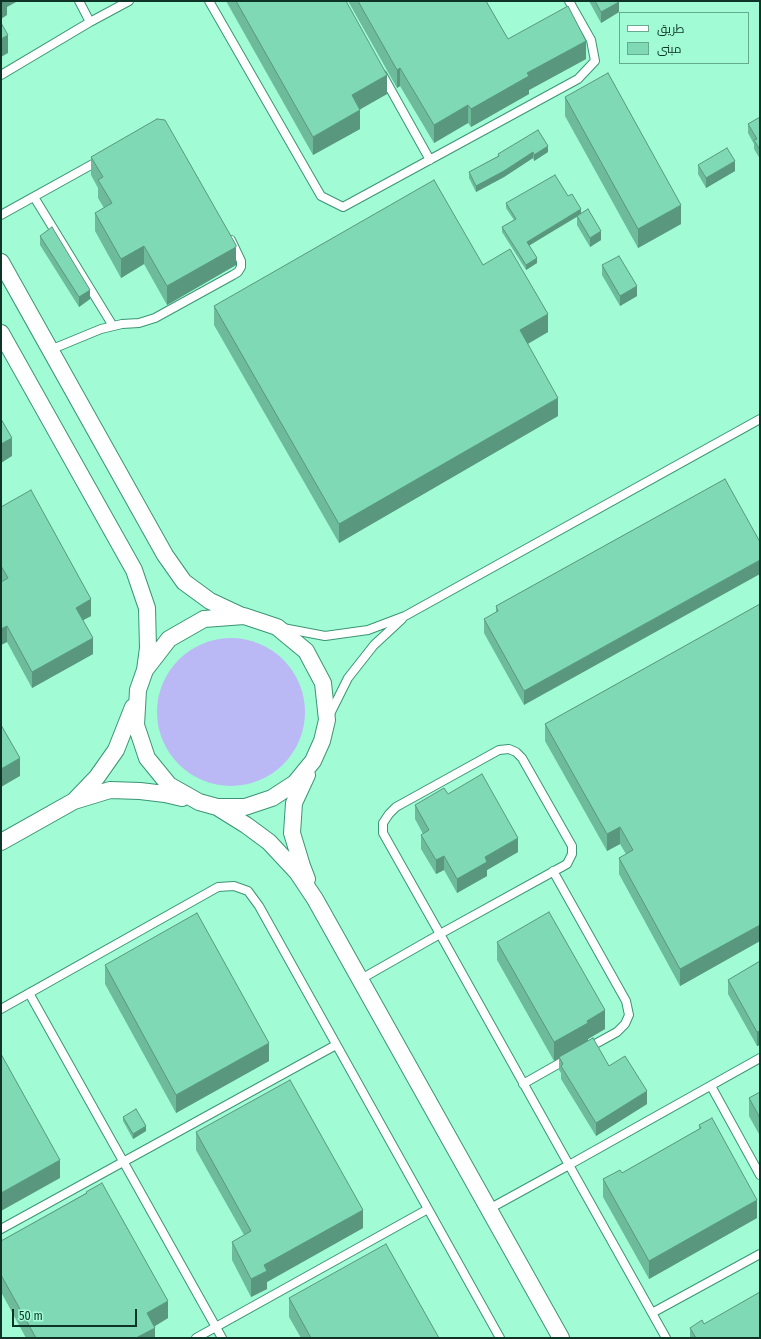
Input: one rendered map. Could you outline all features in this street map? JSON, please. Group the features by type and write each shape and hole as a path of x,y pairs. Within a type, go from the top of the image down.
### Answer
{"street":[{"path":"1,262 165,555 184,582 210,601 244,616 277,627 306,651 320,677 323,684 327,720 322,741 294,803 292,833 302,866 316,899 561,1338"},
{"path":"1,333 134,570 147,608 148,648 145,670 128,722 116,750 97,777 74,801"},
{"path":"145,670 169,639 204,620 244,616"},
{"path":"138,690 136,725 147,758 169,785 199,802"},
{"path":"1,842 74,801 110,790 166,794 217,807 245,807 272,798 296,783 313,761"},
{"path":"217,807 246,825 269,842 297,872 316,899"}],"lane":[{"path":"79,1 90,22"},
{"path":"1,75 90,22 129,1"},
{"path":"209,1 321,196 343,207 578,79 595,61 591,40 569,1"},
{"path":"376,63 430,160"},
{"path":"1,215 108,155"},
{"path":"34,197 113,326"},
{"path":"50,350 90,333 113,326 139,323 155,318 238,272 241,267 241,261 228,235"},
{"path":"277,627 325,636 368,630 405,616 760,419"},
{"path":"327,720 348,678 374,645 405,616"},
{"path":"360,979 440,934 553,871 567,864 572,854 572,846 522,758 516,752 509,749 499,750 396,807 389,814 384,823 383,833 440,934 569,1164 666,1338"},
{"path":"524,1084 617,1032 625,1024 629,1015 626,1001 553,871"},
{"path":"1,1009 218,887 234,886 248,891 259,906 500,1338"},
{"path":"29,993 222,1338"},
{"path":"1,1229 336,1045"},
{"path":"489,1209 760,1058"},
{"path":"711,1086 760,1175"},
{"path":"196,1338 428,1209"},
{"path":"652,1313 760,1254"}],"shaded area":[{"path":"238,638 252,641 272,650 288,665 293,671 302,691 305,712 304,726 296,747 293,753 278,769 272,774 252,783 238,786 224,786 210,783 190,774 169,753 158,726 157,705 160,691 169,671 190,650 217,639"}],"building":[{"path":"236,1 346,1 387,75 352,95 360,110 313,137"},
{"path":"358,1 486,1 508,39 568,6 586,41 527,73 529,76 471,109 468,105 434,125 400,68 397,70"},
{"path":"595,1 619,1 619,2 601,12"},
{"path":"1,23 8,35 1,39"},
{"path":"608,73 681,205 638,229 565,97"},
{"path":"760,117 760,150 754,140 757,139 748,124"},
{"path":"157,119 165,120 236,245 236,247 167,286 144,246 121,259 95,213 112,203 98,180 103,177 91,157"},
{"path":"538,130 548,146 534,155 533,152 504,171 476,186 469,172 499,156 498,154"},
{"path":"727,148 735,161 706,178 698,165"},
{"path":"555,175 568,196 572,194 581,209 527,242 537,258 526,265 502,227 516,219 506,203"},
{"path":"434,180 483,265 510,249 548,314 520,330 558,398 339,524 214,306"},
{"path":"588,209 601,231 590,238 577,216"},
{"path":"52,227 90,290 79,297 40,236"},
{"path":"619,256 637,286 620,296 602,265"},
{"path":"1,419 12,438 1,444"},
{"path":"725,479 760,542 760,560 524,691 484,619 498,611 496,606"},
{"path":"31,490 91,599 76,608 93,638 32,672 7,626 1,629 1,582 8,578 1,566 1,507"},
{"path":"760,604 760,925 680,969 619,858 633,850 620,827 607,834 545,724"},
{"path":"1,725 20,758 1,769"},
{"path":"482,774 518,838 485,857 487,862 457,879 444,856 436,860 421,835 429,830 415,805 444,788 448,794"},
{"path":"549,912 605,1010 587,1021 588,1023 554,1042 497,942"},
{"path":"197,913 269,1043 176,1095 105,965"},
{"path":"760,961 760,1031 757,1032 728,980"},
{"path":"593,1038 609,1066 625,1056 647,1091 596,1123 561,1066 563,1064 559,1057"},
{"path":"1,1054 60,1160 1,1193"},
{"path":"290,1080 363,1210 264,1265 267,1271 251,1279 232,1242 251,1231 196,1132"},
{"path":"760,1092 760,1118 749,1098"},
{"path":"136,1109 146,1126 133,1134 123,1117"},
{"path":"712,1118 757,1200 649,1261 603,1179 620,1170 622,1173 701,1128 699,1125"},
{"path":"102,1183 168,1301 147,1313 155,1328 136,1338 36,1338 1,1275 1,1241 87,1193 86,1192"},
{"path":"386,1244 439,1338 311,1338 289,1298"},
{"path":"760,1292 760,1338 696,1338 690,1328 702,1320 704,1324"}]}
